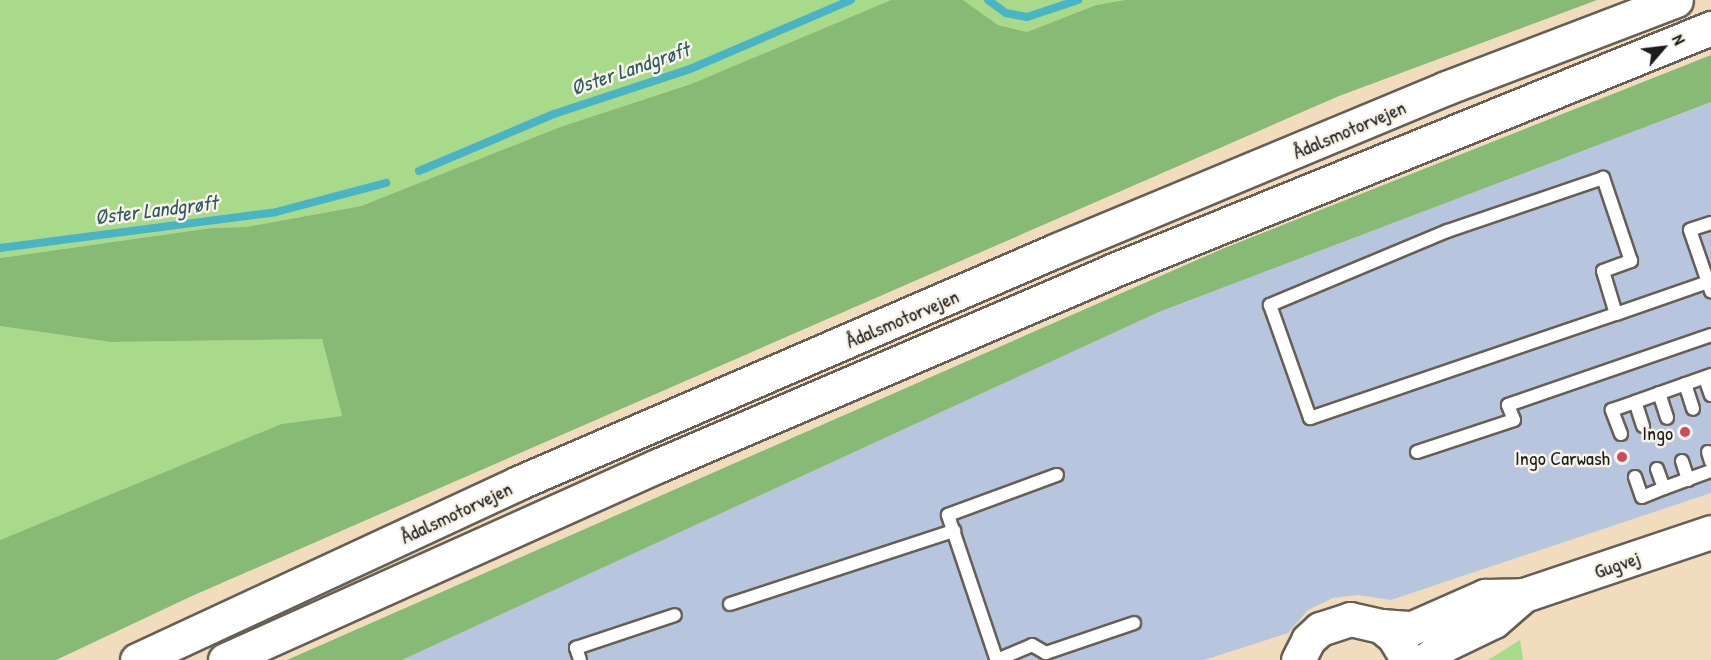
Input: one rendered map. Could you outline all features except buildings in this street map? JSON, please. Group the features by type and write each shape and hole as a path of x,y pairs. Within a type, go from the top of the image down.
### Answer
{"main road":[{"name":"Ådalsmotorvejen","path":"138,660 518,483 1046,255 1446,88 1676,0"},
{"name":"Ådalsmotorvejen","path":"225,660 657,466 1088,281 1545,92 1711,28"},
{"name":"Gugvej","path":"1298,660 1308,640 1335,622 1358,620 1402,630 1485,596 1524,595 1711,532"},
{"name":"Gugvej","path":"1426,660 1446,644 1494,621 1524,595"},
{"path":"1381,627 1394,637 1408,660"}],"lane":[{"path":"1616,314 1603,271 1631,261 1603,178 1447,231 1270,305 1310,418 1616,314 1710,286 1690,230 1711,223"},
{"path":"1417,452 1514,420 1508,405 1711,335"},
{"path":"1621,434 1612,410 1708,376 1711,395"},
{"path":"1685,384 1693,409"},
{"path":"1659,393 1667,418"},
{"path":"1635,402 1643,426"},
{"path":"1682,460 1688,480"},
{"path":"1657,469 1664,489"},
{"path":"1635,477 1642,497 1711,471"},
{"path":"1057,474 948,515 996,659 1032,645 1046,653 1134,623"},
{"path":"730,604 954,531"},
{"path":"580,660 576,648 675,615"}],"shaded area":[{"path":"1711,102 1711,493 1391,600 1358,595 1333,598 1308,610 1288,633 1204,660 402,660 1159,312"}],"green space":[{"path":"0,0 891,0 691,84 560,127 361,206 246,227 211,228 0,258"},
{"path":"891,0 963,0 998,25 1027,32 1096,5 1125,0 1597,0 1339,96 192,596 56,660 0,660 0,540 281,424 342,416 322,339 110,342 0,326 0,258 211,228 246,227 361,206 560,127 691,84"},
{"path":"963,0 1125,0 1096,5 1027,32 998,25"},
{"path":"1711,55 1711,102 1159,312 402,660 287,660 1222,249"},
{"path":"0,326 110,342 322,339 342,416 281,424 0,540"},
{"path":"1520,640 1523,660 1488,660"}],"waterway":[{"name":"Øster Landgrøft","path":"419,171 554,114 690,69 851,0"},
{"name":"Øster Landgrøft","path":"988,0 1006,13 1027,17 1078,0"},
{"name":"Øster Landgrøft","path":"0,248 276,212 386,183"}],"place":[{"name":"Ingo","path":"1685,432"},
{"name":"Ingo Carwash","path":"1622,457"}]}
